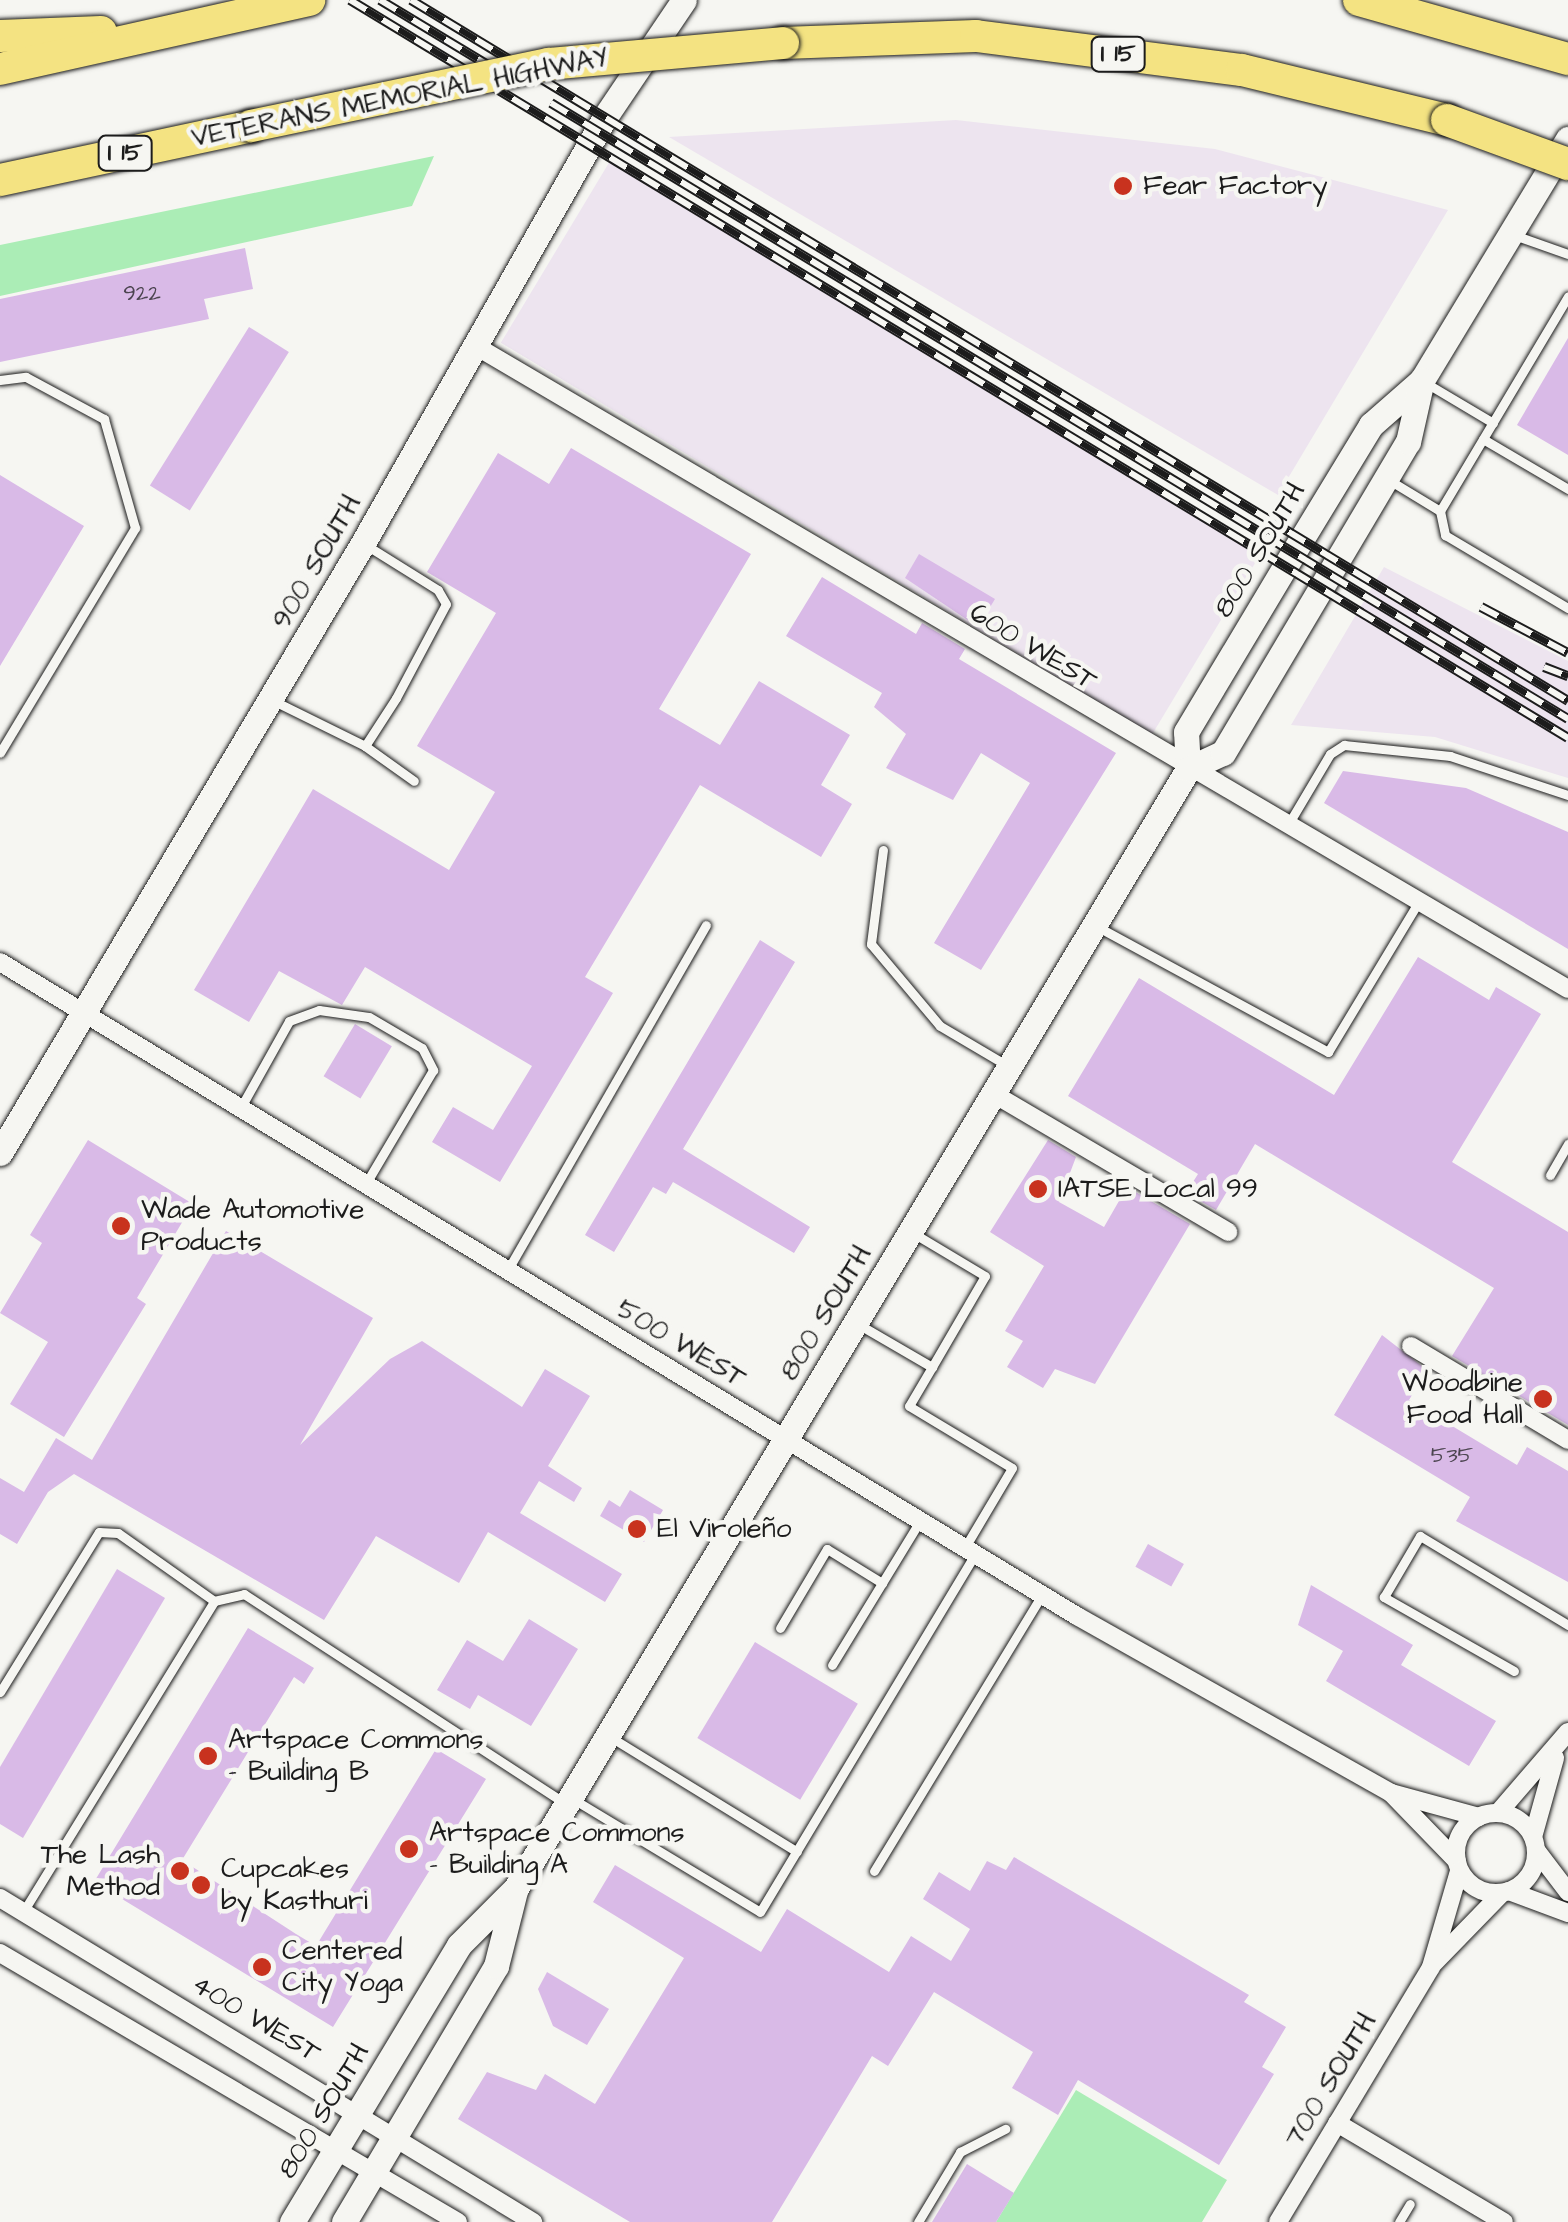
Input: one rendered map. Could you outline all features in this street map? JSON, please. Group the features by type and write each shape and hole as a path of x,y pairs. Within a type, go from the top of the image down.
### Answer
{"highway":[{"path":"0,69 309,0"},
{"path":"1359,0 1478,30 1568,59"},
{"path":"0,36 190,28"},
{"name":"VETERANS MEMORIAL HIGHWAY","path":"0,180 549,64 782,44 976,36 1242,70 1447,120 1568,164"}],"street":[{"name":"900 SOUTH","path":"0,1154 363,544 605,117 684,0"},
{"name":"800 SOUTH","path":"292,2222 459,1945 516,1888 1095,926 1188,769 1186,732 1371,425 1422,380 1568,139"},
{"name":"600 WEST","path":"474,345 1568,990"},
{"name":"800 SOUTH","path":"1188,769 1222,753 1408,442 1422,380"},
{"name":"500 WEST","path":"0,962 1042,1594 1391,1793 1488,1815"},
{"path":"994,1094 1228,1232"},
{"path":"1411,1346 1568,1440"},
{"path":"1568,1732 1556,1752 1461,1835 1458,1866 1482,1890 1506,1892 1568,1913"},
{"path":"1506,1892 1530,1874 1556,1752"},
{"name":"500 WEST","path":"1391,1793 1458,1866"},
{"path":"1488,1815 1535,1844 1568,1892"},
{"name":"700 SOUTH","path":"1430,1967 1458,1866"},
{"name":"800 SOUTH","path":"344,2222 496,1966 516,1888"},
{"name":"700 SOUTH","path":"1278,2222 1430,1967 1506,1892"},
{"name":"400 WEST","path":"0,1898 534,2222"},
{"path":"0,1953 458,2222"},
{"path":"1337,2123 1504,2222"}],"lane":[{"path":"1512,234 1568,254"},
{"path":"1568,296 1440,510 1445,535 1568,608"},
{"path":"0,380 26,376 104,419 135,528 0,753"},
{"path":"1422,380 1493,422"},
{"path":"1483,439 1568,490"},
{"path":"1386,479 1440,510"},
{"path":"363,544 438,590 446,604 366,746"},
{"path":"271,700 366,746 414,781"},
{"path":"1289,823 1344,744 1450,756 1568,795"},
{"path":"882,850 870,944 940,1026 1010,1067"},
{"path":"1095,926 1328,1052 1419,900"},
{"path":"507,1271 706,925"},
{"path":"241,1107 290,1021 319,1010 369,1017 422,1048 432,1070 365,1185"},
{"path":"1550,1175 1568,1144"},
{"path":"23,1912 214,1601 244,1594 568,1801 760,1912 970,1550 1012,1468 909,1406 986,1276 911,1232"},
{"path":"855,1323 932,1367"},
{"path":"832,1665 920,1520"},
{"path":"0,1692 100,1532 118,1534 214,1601"},
{"path":"1514,1671 1384,1597 1420,1536 1568,1625"},
{"path":"780,1628 826,1549 882,1583"},
{"path":"874,1872 1042,1594"},
{"path":"608,1735 796,1852"},
{"path":"918,2222 960,2152 1005,2129"},
{"path":"1399,2222 1410,2204"}],"shaded area":[{"path":"956,120 1215,149 1448,210 1278,495 669,137"},
{"path":"610,161 1261,552 1152,734 501,343"},
{"path":"1384,567 1568,661 1568,778 1435,737 1291,725"}],"green space":[{"path":"434,156 412,206 0,296 0,245"},
{"path":"1076,2090 1227,2180 1202,2222 996,2222"}],"building":[{"path":"245,248 253,289 204,299 209,319 0,362 0,299"},
{"path":"249,327 289,352 190,510 150,486"},
{"path":"1568,338 1568,455 1517,425"},
{"path":"571,448 751,554 659,709 720,745 759,681 850,735 821,785 852,804 821,857 700,785 585,977 613,993 500,1182 432,1142 453,1107 493,1130 532,1066 365,967 342,1005 279,971 249,1022 194,990 313,789 449,870 495,792 417,746 496,613 427,572 498,453 549,484"},
{"path":"0,475 84,526 0,666"},
{"path":"919,554 995,599 978,627 905,578"},
{"path":"822,577 916,634 922,623 965,649 959,659 1116,753 981,970 934,943 1030,783 981,753 953,800 886,768 906,734 874,707 882,693 786,636"},
{"path":"1343,771 1466,788 1568,832 1568,949 1324,803"},
{"path":"760,940 795,962 683,1149 810,1227 794,1253 673,1182 666,1194 653,1187 614,1252 585,1235"},
{"path":"1418,957 1489,1000 1496,987 1541,1014 1452,1162 1568,1232 1568,1425 1452,1356 1494,1288 1255,1144 1216,1210 1186,1193 1198,1174 1068,1096 1139,978 1334,1095"},
{"path":"355,1024 392,1046 360,1098 324,1076"},
{"path":"88,1140 193,1204 137,1298 146,1304 64,1437 10,1404 48,1342 0,1313 42,1243 30,1235"},
{"path":"1048,1140 1076,1157 1059,1202 1104,1227 1127,1187 1190,1224 1095,1384 1055,1369 1043,1388 1007,1367 1023,1341 1005,1331 1044,1266 990,1232"},
{"path":"226,1231 373,1318 300,1445 390,1359 422,1341 522,1407 545,1369 590,1396 548,1466 582,1488 574,1502 539,1481 520,1513 622,1574 605,1602 488,1532 459,1583 376,1536 324,1620 74,1474 48,1492 17,1544 0,1534 0,1478 24,1492 56,1438 92,1460"},
{"path":"1382,1335 1427,1370 1409,1400 1517,1465 1527,1447 1568,1471 1568,1582 1456,1521 1470,1497 1334,1415"},
{"name":"El Viroleño","path":"630,1490 663,1510 644,1542 600,1516 609,1500 620,1507"},
{"path":"1148,1544 1184,1564 1171,1587 1135,1567"},
{"path":"117,1569 165,1598 23,1838 0,1824 0,1767"},
{"path":"1311,1585 1413,1645 1401,1665 1496,1721 1469,1766 1326,1681 1343,1651 1298,1625"},
{"path":"529,1619 578,1649 531,1726 478,1695 470,1709 437,1690 467,1640 503,1661"},
{"name":"Artspace Commons - Building B","path":"248,1628 314,1668 304,1684 294,1677 182,1860 296,1934 316,1946 436,1749 486,1779 333,2027 94,1882"},
{"path":"755,1642 858,1704 800,1800 697,1738"},
{"path":"1014,1857 1249,1995 1244,2002 1286,2027 1262,2067 1274,2074 1219,2165 1078,2080 1058,2115 1012,2088 1033,2052 934,1992 888,2066 872,2056 772,2222 630,2222 458,2119 487,2072 536,2090 545,2074 595,2104 684,1958 593,1902 615,1865 761,1952 787,1909 889,1972 911,1936 951,1961 970,1929 923,1899 939,1872 970,1891 987,1861 1006,1870"},
{"path":"547,1972 609,2009 587,2045 553,2026 538,1989"},
{"path":"967,2164 1014,2193 996,2222 932,2222"}],"railway":[{"path":"350,0 1568,738"},
{"path":"380,0 491,67"},
{"path":"411,0 1568,701"},
{"path":"551,103 1568,719"},
{"path":"1481,607 1568,653"},
{"path":"1544,667 1568,676"}],"place":[{"name":"Fear Factory","path":"1123,186"},
{"name":"IATSE Local 99","path":"1038,1189"},
{"name":"Wade Automotive Products","path":"121,1226"},
{"name":"Woodbine Food Hall","path":"1543,1399"},
{"name":"El Viroleño","path":"637,1529"},
{"name":"Artspace Commons - Building B","path":"208,1756"},
{"name":"Artspace Commons - Building A","path":"409,1849"},
{"name":"The Lash Method","path":"180,1871"},
{"name":"Cupcakes by Kasthuri","path":"201,1885"},
{"name":"Centered City Yoga","path":"262,1967"}]}
